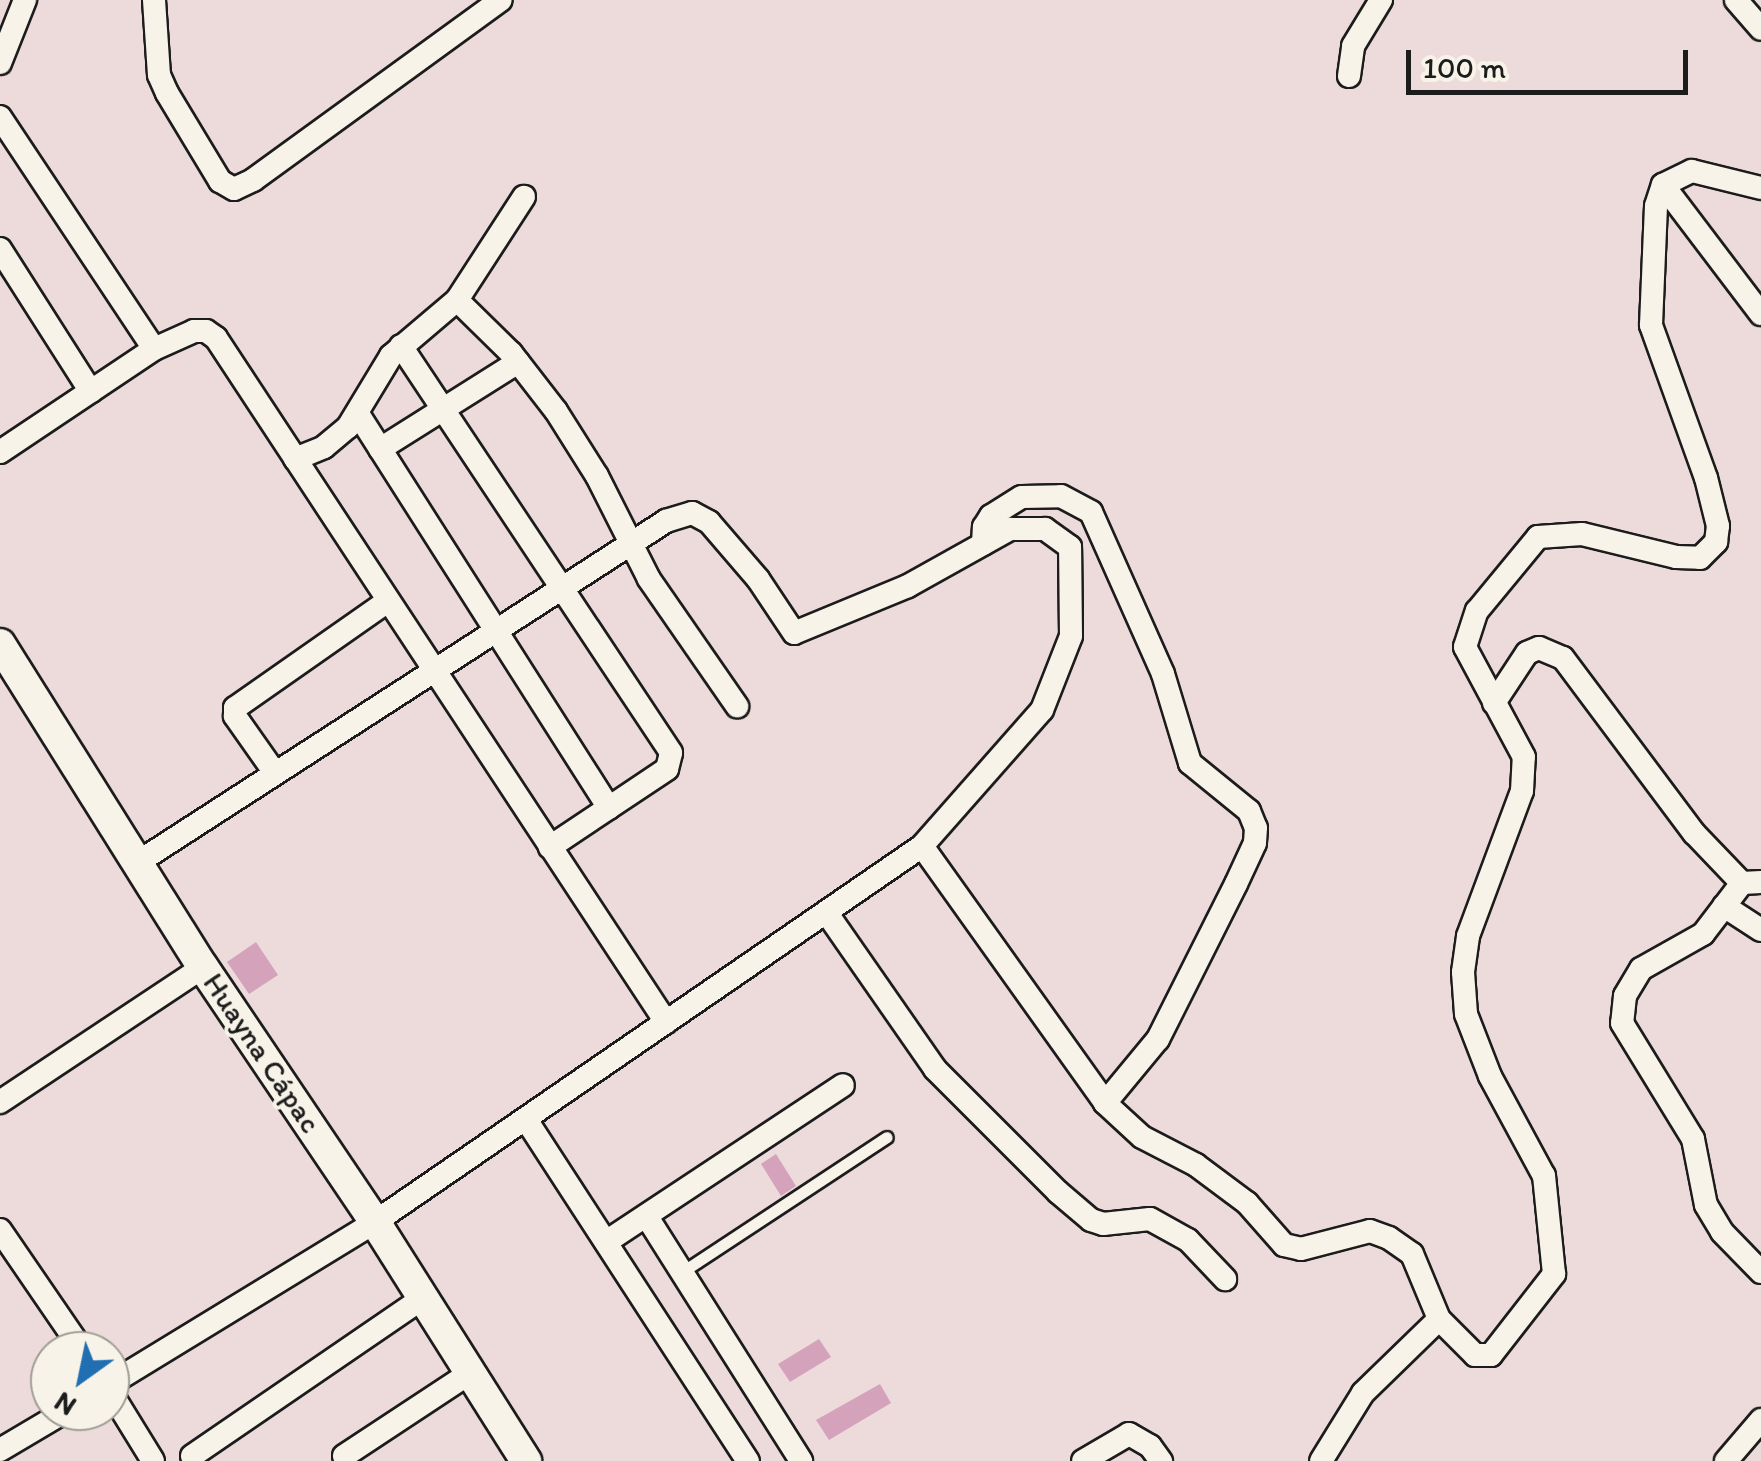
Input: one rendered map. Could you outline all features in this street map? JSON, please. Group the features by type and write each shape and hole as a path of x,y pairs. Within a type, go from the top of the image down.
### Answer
{"street":[{"path":"0,63 25,0"},
{"path":"154,0 160,75 167,92 220,182 234,189 252,180 502,0"},
{"path":"1349,76 1354,46 1381,0"},
{"path":"1736,0 1761,29"},
{"path":"0,117 154,349"},
{"path":"922,846 1105,1102 1142,1137 1196,1165 1247,1204 1284,1245 1301,1249 1370,1231 1389,1238 1412,1254 1439,1319 1474,1355 1491,1354 1554,1274 1544,1176 1490,1076 1466,1014 1463,972 1468,936 1522,791 1524,758 1465,647 1476,611 1538,537 1582,534 1676,557 1700,558 1716,542 1718,526 1706,478 1651,325 1656,206 1663,185 1684,173 1700,171 1761,188"},
{"path":"1663,185 1761,314"},
{"path":"295,459 337,438 358,414 382,367 401,346 458,300 524,197"},
{"path":"0,248 90,392"},
{"path":"458,300 518,362 578,443 629,544 737,706"},
{"path":"0,452 154,349 194,332 206,331 216,338 666,1022"},
{"path":"401,346 672,754 667,769 550,848"},
{"path":"380,448 518,362"},
{"path":"358,414 609,808"},
{"path":"983,544 984,528 991,516 1022,498 1061,496 1099,520 1118,580 1162,674 1190,763 1248,811 1256,828 1255,843 1236,884 1158,1039 1105,1102"},
{"path":"130,1375 375,1222 527,1121 922,846 1042,710 1071,636 1070,547 1045,528 1027,526 983,544 908,586 802,633 787,627 758,579 720,534 692,513 666,521 136,863"},
{"path":"275,773 235,716 235,708 388,601"},
{"name":"Huayna Cápac","path":"0,644 136,863 375,1222 526,1461"},
{"path":"1494,703 1527,653 1540,648 1563,658 1694,833 1751,882 1724,906 1703,934 1641,968 1625,996 1622,1023 1693,1140 1706,1205 1722,1232 1761,1272"},
{"path":"1724,906 1761,930"},
{"path":"826,912 934,1070 1044,1178 1091,1220 1102,1224 1150,1220 1188,1240 1224,1279"},
{"path":"0,1102 203,967"},
{"path":"606,1242 843,1085"},
{"path":"527,1121 748,1461"},
{"path":"647,1217 801,1461"},
{"path":"0,1230 69,1331"},
{"path":"192,1456 423,1298"},
{"path":"1321,1461 1363,1394 1439,1319"},
{"path":"344,1456 470,1372"},
{"path":"1726,1461 1761,1420"},
{"path":"130,1422 153,1461"},
{"path":"0,1450 32,1431"},
{"path":"1083,1461 1129,1434 1150,1446 1161,1461"}],"lane":[{"path":"682,1272 887,1137"}],"building":[{"path":"256,942 278,975 249,994 227,962"},
{"path":"776,1154 796,1186 781,1196 761,1164"},
{"path":"819,1339 831,1357 790,1382 778,1364"},
{"path":"880,1384 891,1403 829,1440 816,1420"}]}
